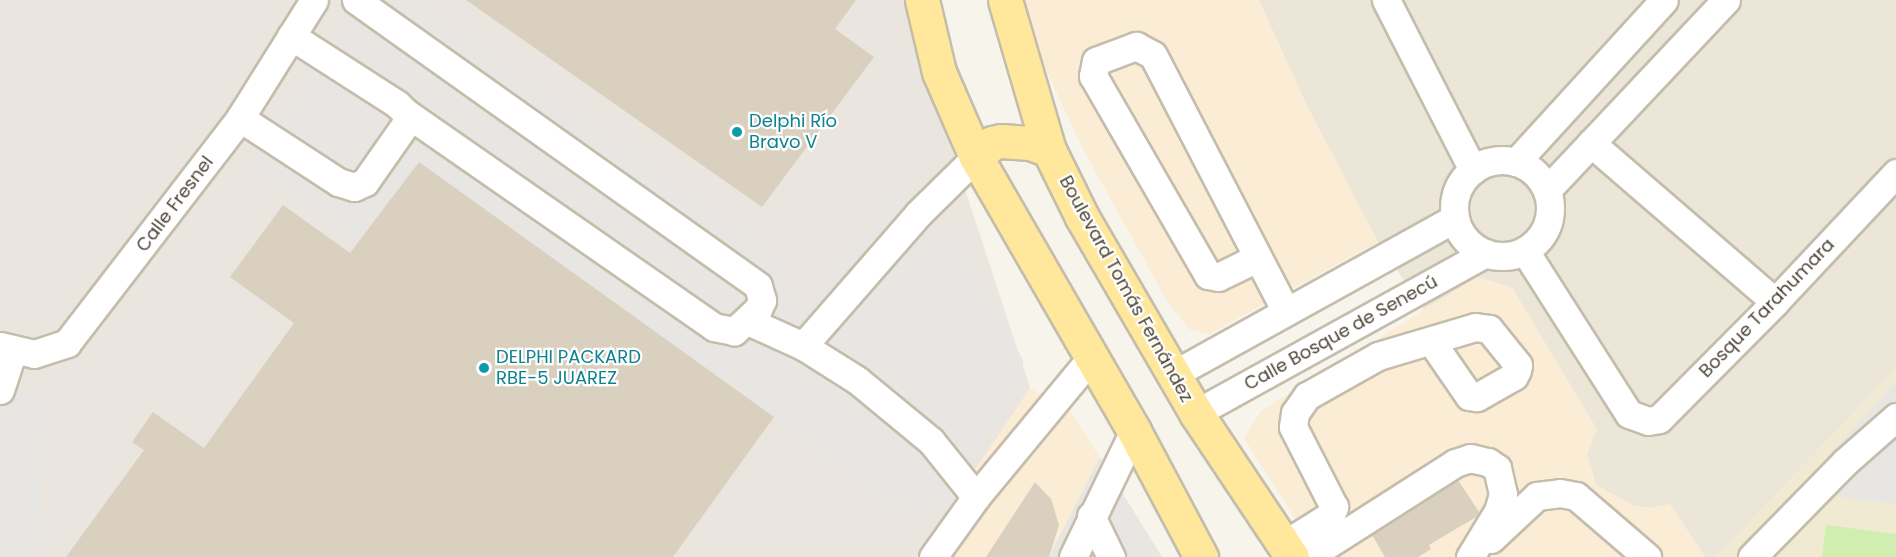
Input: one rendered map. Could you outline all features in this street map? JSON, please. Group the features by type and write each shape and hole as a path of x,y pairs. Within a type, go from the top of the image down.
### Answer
{"main road":[{"path":"922,0 939,72 976,157 1134,431 1201,557"},
{"name":"Boulevard Tomás Fernández","path":"1005,0 1049,150 1196,413 1295,553"},
{"path":"976,157 992,143 1001,141 1030,143 1049,150"}],"street":[{"name":"Calle Fresnel","path":"6,349 34,354 67,343 240,118 314,0"},
{"path":"291,36 405,112 714,327 734,331 748,321 762,300 758,286 356,0"},
{"path":"1386,0 1473,170"},
{"path":"1516,162 1664,0"},
{"path":"1547,190 1726,0"},
{"path":"1257,258 1218,277 1208,275 1093,76 1096,61 1136,46 1154,55 1286,312"},
{"path":"240,118 338,182 354,187 365,182 407,122 405,112"},
{"path":"1592,143 1775,302"},
{"path":"803,346 918,214 976,157"},
{"path":"1487,162 1516,162 1531,170 1547,190 1551,206 1545,230 1525,251 1508,256 1486,253 1461,234 1455,218 1458,192 1473,170 1487,162"},
{"name":"Bosque Tarahumara","path":"1525,251 1629,414 1639,421 1659,419 1775,302 1896,173"},
{"path":"1174,374 1455,218"},
{"name":"Calle Bosque de Senecú","path":"1196,413 1486,253"},
{"path":"1327,290 1350,328"},
{"path":"748,321 803,346 857,380 931,441 976,497"},
{"path":"1295,553 1331,515 1334,507 1293,427 1295,413 1307,396 1378,356 1431,340"},
{"path":"0,390 6,349"},
{"path":"933,557 976,497 1092,357"},
{"path":"1286,364 1307,396"},
{"path":"1752,557 1845,462 1896,417"},
{"path":"1072,557 1134,431"},
{"path":"1295,553 1455,463 1470,458 1488,462 1497,468 1503,494 1498,511 1472,557"},
{"path":"1472,557 1536,496 1560,493 1576,496 1647,557"},
{"path":"1091,516 1111,557"}],"shaded area":[{"path":"0,0 903,0 1030,388 916,557 0,557"},
{"path":"365,0 413,0 783,261 795,302 809,311 899,187 934,236 957,244 1023,360 1022,376 997,423 952,492 928,513 892,505 419,162 358,242 249,165"},
{"path":"1025,0 1259,0 1305,102 1378,242 1209,334 1189,329 1167,301 1082,147 1031,37"},
{"path":"1259,0 1896,0 1896,369 1716,557 1705,557 1670,504 1651,508 1634,506 1596,485 1587,454 1478,277 1424,310 1378,242 1305,102"},
{"path":"1478,277 1512,287 1597,429 1587,454 1596,485 1634,506 1651,508 1670,504 1705,557 1319,557 1244,438 1261,411"},
{"path":"1896,369 1896,557 1716,557"},
{"path":"1896,381 1896,504 1843,498 1817,468"},
{"path":"0,387 48,402 35,557 0,557"},
{"path":"1030,388 1071,412 1162,557 916,557"},
{"path":"1100,457 1162,557 1049,557"}],"green space":[{"path":"1826,525 1896,534 1896,557 1822,557"}],"building":[{"name":"Delphi Río Bravo V","path":"466,0 856,0 835,29 874,57 762,207"},
{"name":"DELPHI PACKARD RBE-5 JUAREZ","path":"419,162 774,417 673,557 66,557 144,450 132,442 153,412 204,448 294,323 230,277 283,205 350,253"},
{"path":"1458,480 1479,512 1476,517 1429,545 1431,549 1418,557 1385,557 1372,535"},
{"path":"1035,482 1051,499 1059,525 1049,557 986,557"}],"place":[{"name":"Delphi Río Bravo V","path":"737,132"},
{"name":"DELPHI PACKARD RBE-5 JUAREZ","path":"484,368"}]}
